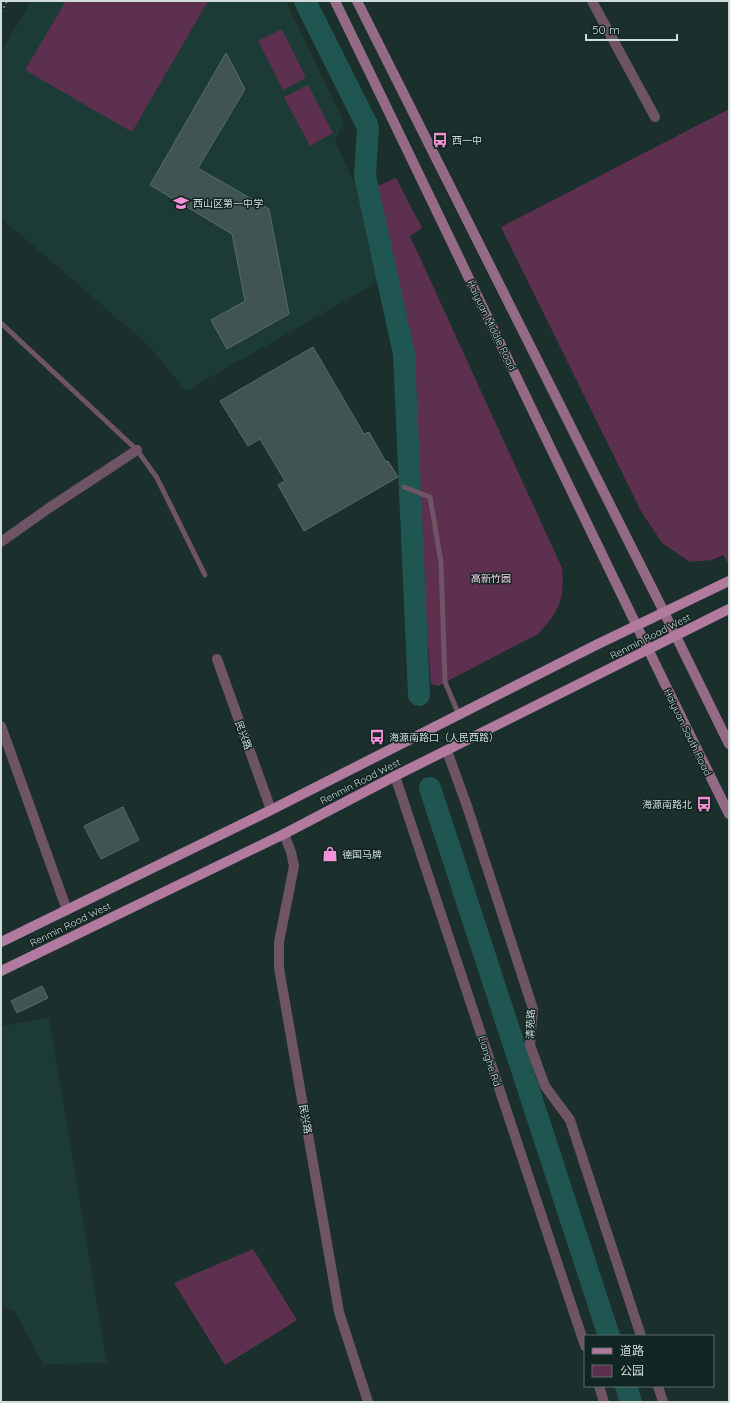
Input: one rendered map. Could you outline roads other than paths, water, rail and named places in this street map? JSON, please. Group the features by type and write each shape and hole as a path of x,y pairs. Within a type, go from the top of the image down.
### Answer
{"main road":[{"name":"Haiyuan Middle Road","path":"335,1 648,650"},
{"path":"357,1 729,744"},
{"name":"Renmin Road West","path":"1,942 271,810 664,612 729,581"},
{"name":"Renmin Road West","path":"1,971 284,834 395,776 729,609"},
{"name":"Haiyuan South Road","path":"648,650 729,814"}],"street":[{"path":"592,1 655,117"},
{"path":"1,542 48,508 137,450"},
{"name":"民兴路","path":"217,660 271,810"},
{"path":"1,726 67,910"},
{"name":"清苑路","path":"447,751 467,806 533,1009 530,1045 545,1086 570,1120 641,1335"},
{"name":"Lianghe Rd","path":"395,776 584,1343"},
{"name":"民兴路","path":"284,834 291,852 294,866 279,942 279,968 339,1312 368,1402"},
{"path":"599,1387 604,1402"},
{"path":"658,1387 663,1402"}],"lane":[{"path":"1,323 137,450 157,478 205,575"},
{"path":"404,487 430,497 441,562 445,682 459,715"}],"waterway":[{"path":"305,1 368,127 365,176 404,354 419,695"},
{"path":"430,788 609,1335"},
{"path":"626,1387 631,1402"}],"place":[{"name":"西一中","path":"440,140"},
{"name":"西山区第一中学","path":"181,203"},
{"name":"海源南路口（人民西路）","path":"377,737"},
{"name":"海源南路北","path":"704,804"},
{"name":"德国马牌","path":"330,854"}],"park label":[{"name":"高新竹园","path":"491,578"}]}
